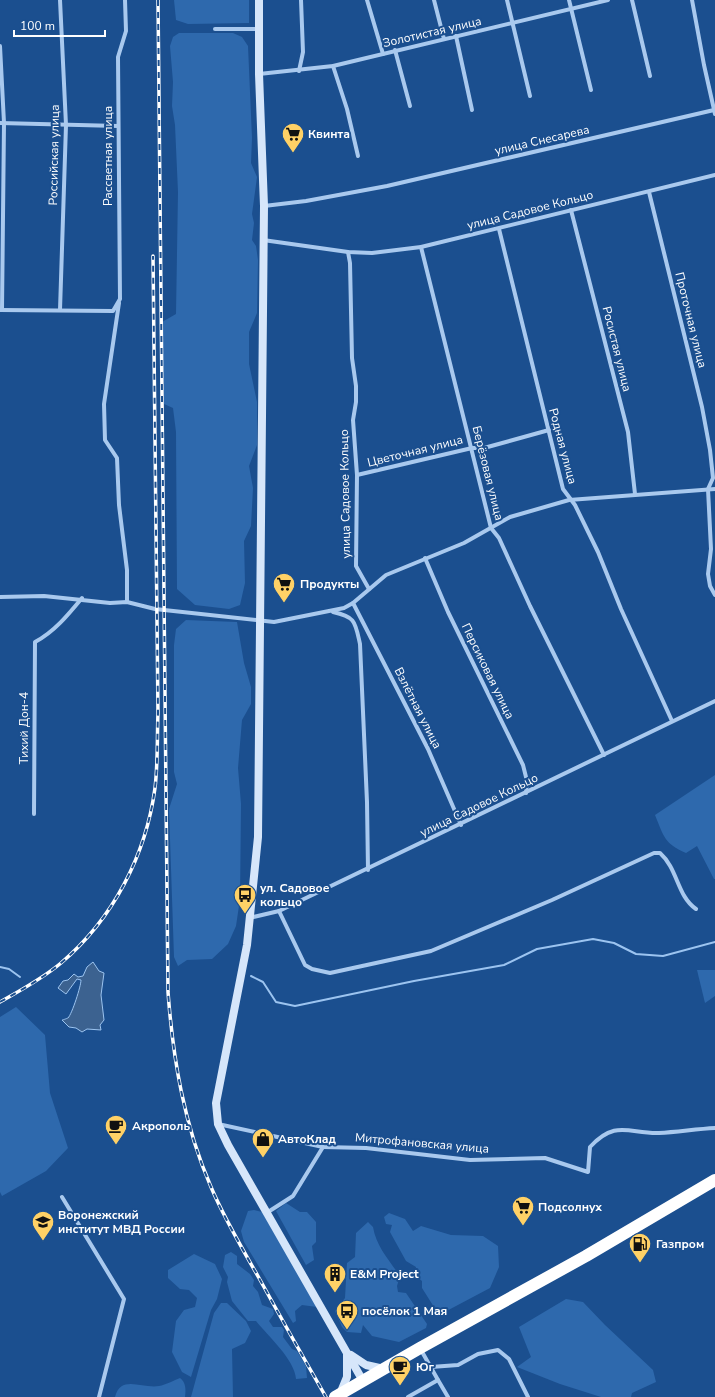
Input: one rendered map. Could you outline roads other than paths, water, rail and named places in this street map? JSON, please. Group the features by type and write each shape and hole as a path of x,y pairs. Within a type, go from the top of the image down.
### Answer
{"highway":[{"path":"337,1396 580,1259 715,1180"}],"street":[{"name":"Российская улица","path":"60,0 66,125 60,310"},
{"name":"Рассветная улица","path":"60,310 113,312 120,299 118,56 126,31 125,0"},
{"path":"259,0 259,74 264,206 258,837 247,945 220,1074 216,1103 218,1124 228,1145 268,1212 364,1381"},
{"path":"299,71 303,52 301,0"},
{"path":"367,0 383,54"},
{"path":"434,0 444,39"},
{"path":"507,0 530,96"},
{"path":"569,0 592,90"},
{"name":"Золотистая улица","path":"259,74 299,71 333,66 608,0"},
{"path":"632,0 650,76"},
{"name":"улица Снесарева","path":"264,206 306,201 387,186 714,112 692,0"},
{"path":"215,30 260,29"},
{"path":"456,36 472,110"},
{"path":"0,46 2,123 1,310 60,310"},
{"path":"395,50 410,106"},
{"path":"333,66 347,109 358,156"},
{"path":"2,123 118,126"},
{"name":"улица Садовое Кольцо","path":"263,240 348,252 372,253 421,248 715,175"},
{"name":"Проточная улица","path":"649,192 702,408 713,478 708,489 711,549 708,574 710,586 715,595"},
{"name":"Росистая улица","path":"571,210 628,432 635,494"},
{"name":"Родная улица","path":"499,229 564,489 569,500 574,505 598,552 621,610 672,721"},
{"name":"Берёзовая улица","path":"421,248 491,528 499,538 530,606 604,755"},
{"name":"улица Садовое Кольцо","path":"348,252 350,263 352,358 356,386 356,402 353,420 357,475 356,566 369,589"},
{"path":"120,299 104,404 105,440 117,458 118,505 127,570 127,602"},
{"name":"Цветочная улица","path":"357,475 472,448 484,448 549,430"},
{"path":"0,597 44,596 82,598 110,602 127,602 156,609 274,622 331,611 353,603 386,575 464,543 510,517 569,500 715,489"},
{"name":"Персиковая улица","path":"425,558 448,612 523,765 527,781 526,793"},
{"name":"Тихий Дон-4","path":"34,814 35,642 46,636 55,628 82,598"},
{"name":"Взлётная улица","path":"353,603 428,749 461,825"},
{"path":"331,611 352,618 356,624 360,644 367,802 368,870"},
{"name":"улица Садовое Кольцо","path":"249,918 279,911 368,870 715,701"},
{"path":"279,911 305,965 312,969 330,973 431,950 545,904 654,853 660,853 668,860 682,894 689,904 696,909"},
{"name":"Митрофановская улица","path":"218,1124 323,1146 366,1148 470,1160 545,1158 588,1172 590,1147 600,1136 623,1129 657,1133 715,1128"},
{"path":"268,1212 293,1196 323,1146"},
{"path":"62,1197 124,1299 99,1397"},
{"path":"420,1348 448,1397"},
{"path":"346,1350 360,1362 384,1369"},
{"path":"337,1396 348,1370 346,1350"},
{"path":"431,1367 458,1365 478,1354 498,1350 509,1359 528,1397"},
{"path":"408,1397 438,1380"}],"waterway":[{"path":"251,976 263,982 276,1002 295,1006 414,981 504,965 537,949 593,939 614,943 636,954 663,956 715,942"},
{"path":"0,967 9,969 20,977"}],"railway":[{"path":"158,0 168,992 173,1042 181,1091 187,1116 211,1187 234,1233 326,1397"},
{"path":"0,1002 54,969 80,946 96,927 124,884 135,861 151,813 156,779 158,713 153,256"}],"place":[{"name":"Квинта","path":"293,154"},
{"name":"Продукты","path":"284,604"},
{"name":"ул. Садовое кольцо","path":"245,914"},
{"name":"Акрополь","path":"116,1146"},
{"name":"АвтоКлад","path":"263,1158"},
{"name":"Подсолнух","path":"523,1226"},
{"name":"Воронежский институт МВД России","path":"43,1242"},
{"name":"Газпром","path":"640,1264"},
{"name":"E&M Project","path":"335,1294"},
{"name":"посёлок 1 Мая","path":"347,1330"},
{"name":"Юг","path":"400,1386"}]}
